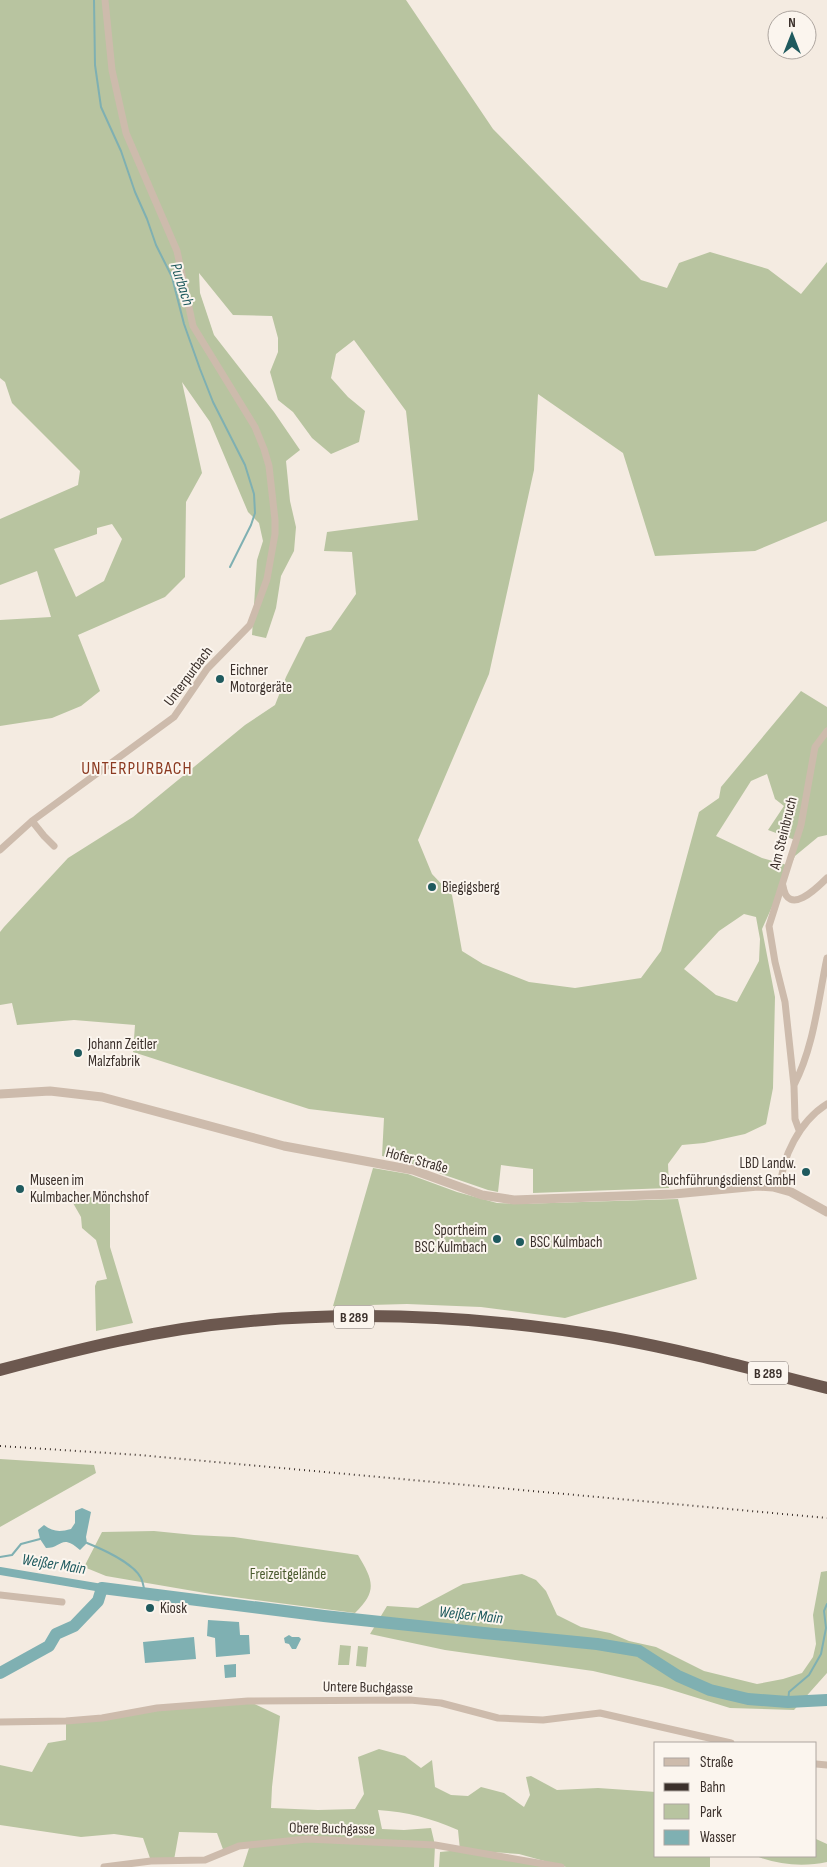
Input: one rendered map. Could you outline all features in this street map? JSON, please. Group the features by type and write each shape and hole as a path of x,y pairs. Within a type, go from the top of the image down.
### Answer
{"highway":[{"name":"B 289","path":"0,1370 82,1349 195,1327 285,1318 399,1317 477,1321 613,1338 710,1358 827,1388"}],"street":[{"name":"Unterpurbach","path":"0,850 32,821 174,717 207,669 243,635 250,625 267,579 276,528 269,466 255,427 193,326 177,251 126,133 112,70 105,0"},
{"name":"Am Steinbruch","path":"827,730 815,747 801,825 783,885 788,897 792,900 810,894 827,878"},
{"path":"32,821 54,846"},
{"path":"783,885 769,926 775,962 785,1002 794,1086 795,1118 799,1130"},
{"path":"794,1086 800,1075 810,1038 827,958"},
{"name":"Hofer Straße","path":"0,1094 50,1091 102,1097 284,1146 413,1170 498,1199 674,1194 758,1186 781,1189 800,1196 827,1212"},
{"path":"781,1189 780,1178 799,1130 827,1104"},
{"path":"0,1595 62,1602"},
{"name":"Untere Buchgasse","path":"0,1722 66,1721 102,1718 157,1708 248,1701 410,1700 441,1703 498,1718 543,1720 600,1713 727,1742"},
{"name":"Obere Buchgasse","path":"104,1867 151,1861 205,1860 239,1846 307,1839 435,1845 561,1867"}],"green space":[{"path":"0,0 406,0 493,129 641,280 667,288 679,263 710,252 768,269 801,294 827,262 827,521 755,551 655,556 623,453 538,394 534,470 489,674 418,840 432,874 452,895 462,951 483,964 529,982 575,988 641,978 661,951 699,812 719,798 721,787 801,691 827,707 827,835 818,837 795,856 762,929 775,997 773,1088 766,1124 745,1134 704,1143 682,1145 668,1164 669,1188 533,1193 533,1169 501,1165 498,1192 401,1160 382,1156 384,1118 309,1109 133,1052 135,1025 74,1020 17,1025 12,1003 0,1005 0,932 68,858 133,817 245,725 275,705 286,677 306,637 331,630 356,594 352,552 324,551 327,532 418,520 406,411 354,340 336,354 331,378 348,397 365,411 359,442 331,454 312,438 293,412 278,400 270,372 278,352 278,338 272,316 233,315 199,273 200,293 214,335 274,412 300,450 286,461 290,501 296,527 294,551 281,576 276,608 266,638 252,635 257,560 263,541 259,523 248,512 210,422 182,382 202,473 186,502 185,577 165,597 78,635 100,691 81,706 52,718 0,726 0,620 51,617 37,571 0,585 0,519 78,485 80,471 12,403 5,382 0,378","holes":["112,524 122,539 104,581 76,597 54,549 97,534 97,528","767,774 775,799 784,806 768,830 795,840 787,865 762,858 716,836 751,781","744,914 756,917 760,939 759,961 737,1002 716,995 684,969 719,931"]},
{"name":"BSC Kulmbach","path":"373,1168 408,1174 457,1192 497,1203 678,1199 697,1279 565,1318 481,1307 407,1304 333,1306"},
{"path":"51,1196 110,1197 110,1247 133,1323 96,1331 95,1286 97,1281 107,1279 96,1240 82,1228 81,1217 73,1203"},
{"path":"0,1459 94,1465 96,1473 0,1527"},
{"name":"Freizeitgelände","path":"154,1531 234,1537 358,1555 370,1579 370,1592 355,1613 211,1594 106,1576 84,1567 102,1532"},
{"path":"827,1571 827,1673 794,1710 730,1708 662,1687 593,1671 445,1650 370,1634 387,1606 418,1608 463,1584 522,1574 536,1580 546,1591 557,1615 581,1627 610,1633 629,1641 656,1647 704,1671 757,1684 802,1673 813,1657 816,1644 813,1615 821,1572"},
{"path":"340,1645 351,1646 349,1665 338,1665"},
{"path":"358,1646 368,1647 366,1667 356,1666"},
{"path":"248,1701 280,1716 271,1808 355,1809 364,1794 358,1757 379,1749 405,1756 421,1768 432,1760 435,1787 451,1795 468,1796 481,1787 504,1793 524,1807 530,1795 526,1777 531,1776 557,1790 598,1788 654,1792 654,1857 710,1857 710,1867 566,1867 519,1854 465,1850 546,1867 439,1867 440,1852 460,1850 458,1830 419,1816 378,1810 382,1829 431,1828 435,1845 434,1867 243,1867 250,1845 224,1852 217,1833 179,1832 174,1860 151,1861 143,1838 114,1834 81,1837 0,1825 0,1765 32,1772 48,1743 66,1740 66,1721"},
{"path":"817,1839 827,1844 827,1862 791,1864 759,1857 817,1857"}],"water":[{"path":"82,1508 91,1512 86,1537 87,1543 80,1550 74,1545 65,1542 46,1548 40,1539 38,1530 44,1525 57,1531 71,1529 75,1523 75,1511"},
{"path":"208,1620 239,1622 240,1635 249,1635 250,1654 216,1657 215,1638 207,1636"},
{"path":"289,1635 301,1639 296,1649 292,1649 289,1644 285,1643 284,1638"},
{"path":"194,1637 196,1659 145,1663 143,1642"},
{"path":"236,1664 236,1677 225,1678 224,1665"}],"waterway":[{"name":"Purbach","path":"94,0 95,65 101,107 121,151 156,245 172,277 184,324 213,402 245,465 254,494 255,513 230,567"},
{"path":"0,1557 12,1555 21,1544 40,1539"},
{"path":"87,1543 117,1557 137,1572 143,1583 145,1593"},
{"name":"Weißer Main","path":"0,1571 102,1588"},
{"name":"Weißer Main","path":"0,1673 49,1646 56,1634 74,1626 98,1601 102,1588 324,1616 597,1644 639,1651 678,1676 710,1690 748,1699 788,1702 827,1700"},
{"path":"788,1702 789,1692 809,1675 821,1654 826,1628 824,1611 827,1604"}],"railway":[{"path":"0,1446 139,1455 827,1518"}],"place":[{"name":"Eichner Motorgeräte","path":"220,679"},
{"name":"Biegigsberg","path":"432,887"},
{"name":"Johann Zeitler Malzfabrik","path":"78,1053"},
{"name":"LBD Landw. Buchführungsdienst GmbH","path":"806,1172"},
{"name":"Museen im Kulmbacher Mönchshof","path":"20,1189"},
{"name":"Sportheim BSC Kulmbach","path":"497,1239"},
{"name":"BSC Kulmbach","path":"520,1242"},
{"name":"Kiosk","path":"150,1608"}],"district":[{"name":"UNTERPURBACH","path":"137,768"}]}
